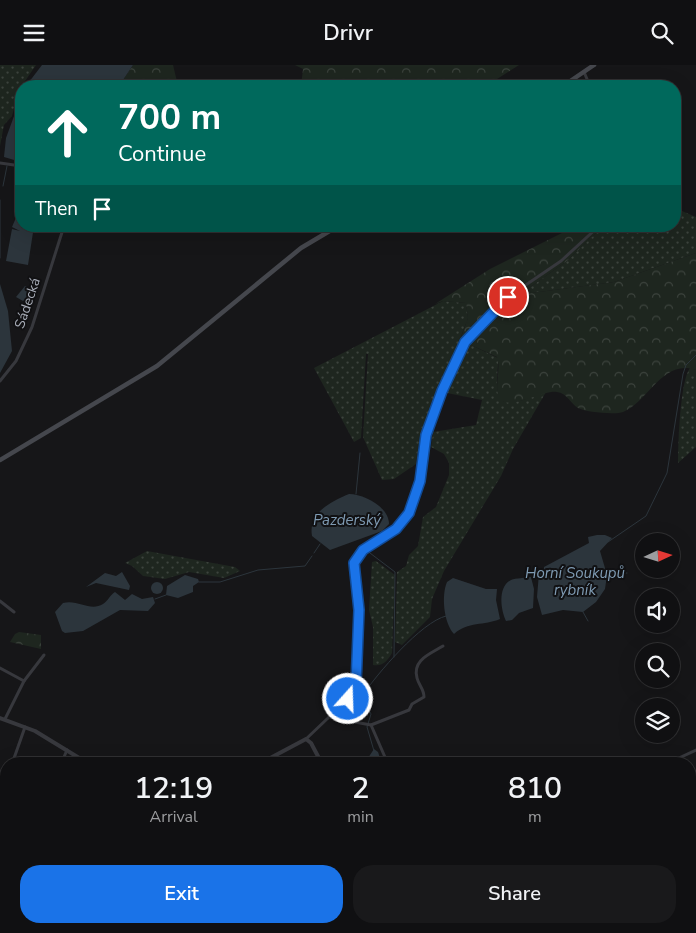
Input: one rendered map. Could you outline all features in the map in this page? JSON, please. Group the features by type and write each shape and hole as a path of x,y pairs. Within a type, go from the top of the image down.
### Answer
{"main road":[{"path":"572,80 594,65"},
{"path":"0,460 156,366 301,249 328,232"}],"street":[{"path":"584,72 587,80"},
{"path":"0,163 15,165"},
{"name":"Sádecká","path":"0,381 16,361 32,327 62,232"},
{"path":"272,757 306,739 338,709 356,685 359,610 354,563 363,550 396,529 409,513 420,481 426,435 442,391 465,342 508,297 561,261 592,232"},
{"path":"0,601 14,611"},
{"path":"338,709 349,721 371,725 409,710 412,704 424,697 424,691 417,678 416,665 421,658 443,647"},
{"path":"44,655 24,681 2,719 26,727 78,757"},
{"path":"0,668 24,681"},
{"path":"371,725 385,757"},
{"path":"15,757 26,727"},
{"path":"306,739 311,743 318,757"},
{"path":"64,757 67,750"},
{"path":"681,757 696,750"}],"green space":[{"path":"0,65 36,65 26,80 15,80 15,105 12,116 4,125 0,146"},
{"path":"133,65 173,65 177,80 123,80"},
{"path":"295,65 519,65 495,80 302,80 303,69"},
{"path":"681,211 696,217 696,253 614,282 524,294 526,290 567,261 597,232 681,232"},
{"path":"564,232 597,232 567,261 526,290 524,294 614,282 696,253 696,370 684,368 674,370 665,375 632,407 619,413 593,412 578,408 566,396 557,392 507,403 501,400 498,395 497,357 469,344 463,355 456,351 468,318 466,303 443,301 435,304 490,269"},
{"path":"443,301 466,303 468,318 448,371 435,395 419,444 416,464 394,479 382,480 363,437 368,354 366,354 361,438 354,442 314,368"},
{"path":"469,344 498,358 497,387 500,398 504,402 520,401 546,392 513,449 501,476 444,571 432,599 430,617 402,645 395,642 397,572 406,566 409,555 418,546 423,517 436,507 449,475 449,463 444,454 431,447 433,432 476,425 482,400 447,393 446,389"},
{"path":"690,368 696,370 696,447 678,463 682,399"},
{"path":"147,551 235,567 240,571 224,578 189,572 165,579 143,576 132,566 125,563"},
{"path":"376,561 395,575 392,653 380,665 373,665 373,627 369,610 372,562"},
{"path":"19,632 41,635 41,649 10,642 15,634"}],"water":[{"path":"42,65 133,65 123,80 31,80"},
{"path":"15,113 15,160 4,157 6,138"},
{"path":"12,229 15,230 15,232 33,232 28,265 6,261"},
{"path":"0,284 8,311 12,351 0,373"},
{"path":"25,286 28,287 29,298 23,301 16,297"},
{"name":"Pazderský","path":"349,494 362,496 375,503 385,512 389,524 382,531 330,550 312,536 313,521 322,509"},
{"name":"Horní Soukupů rybník","path":"605,535 612,538 600,551 607,575 605,589 596,602 583,612 563,610 542,615 537,597 539,573 544,571 544,567 589,543 588,537"},
{"path":"122,572 130,586 129,590 96,583 86,587 105,573 116,576"},
{"path":"185,575 198,579 199,582 193,586 193,592 178,598 166,595 167,586"},
{"path":"531,577 534,589 533,608 519,613 512,620 506,621 501,599 504,588 511,580"},
{"path":"453,578 486,589 497,589 496,600 500,619 470,625 454,634 444,609 445,588 447,582"},
{"path":"157,582 163,588 157,594 151,588"},
{"path":"115,592 125,600 132,594 142,599 153,597 155,603 148,611 120,610 83,631 65,633 62,631 55,612 63,603 98,606 105,603"},
{"path":"374,749 378,752 380,757 369,757"}],"waterway":[{"path":"3,186 7,166"},
{"path":"0,200 0,258"},
{"path":"608,542 646,516 667,473 683,374 686,365 696,355"},
{"path":"356,494 360,453"},
{"path":"314,553 320,544"},
{"path":"366,550 395,572 394,657"},
{"path":"199,582 220,582 258,570 305,566 312,556"},
{"path":"607,575 627,573"},
{"path":"155,599 166,595"},
{"path":"583,612 588,621"},
{"path":"374,751 367,727 371,714 362,696 378,675 412,638 436,620 446,616"}],"route":[{"path":"348,699 356,685 359,610 354,563 363,550 396,529 409,513 420,481 426,435 442,391 465,342 508,297"}]}
